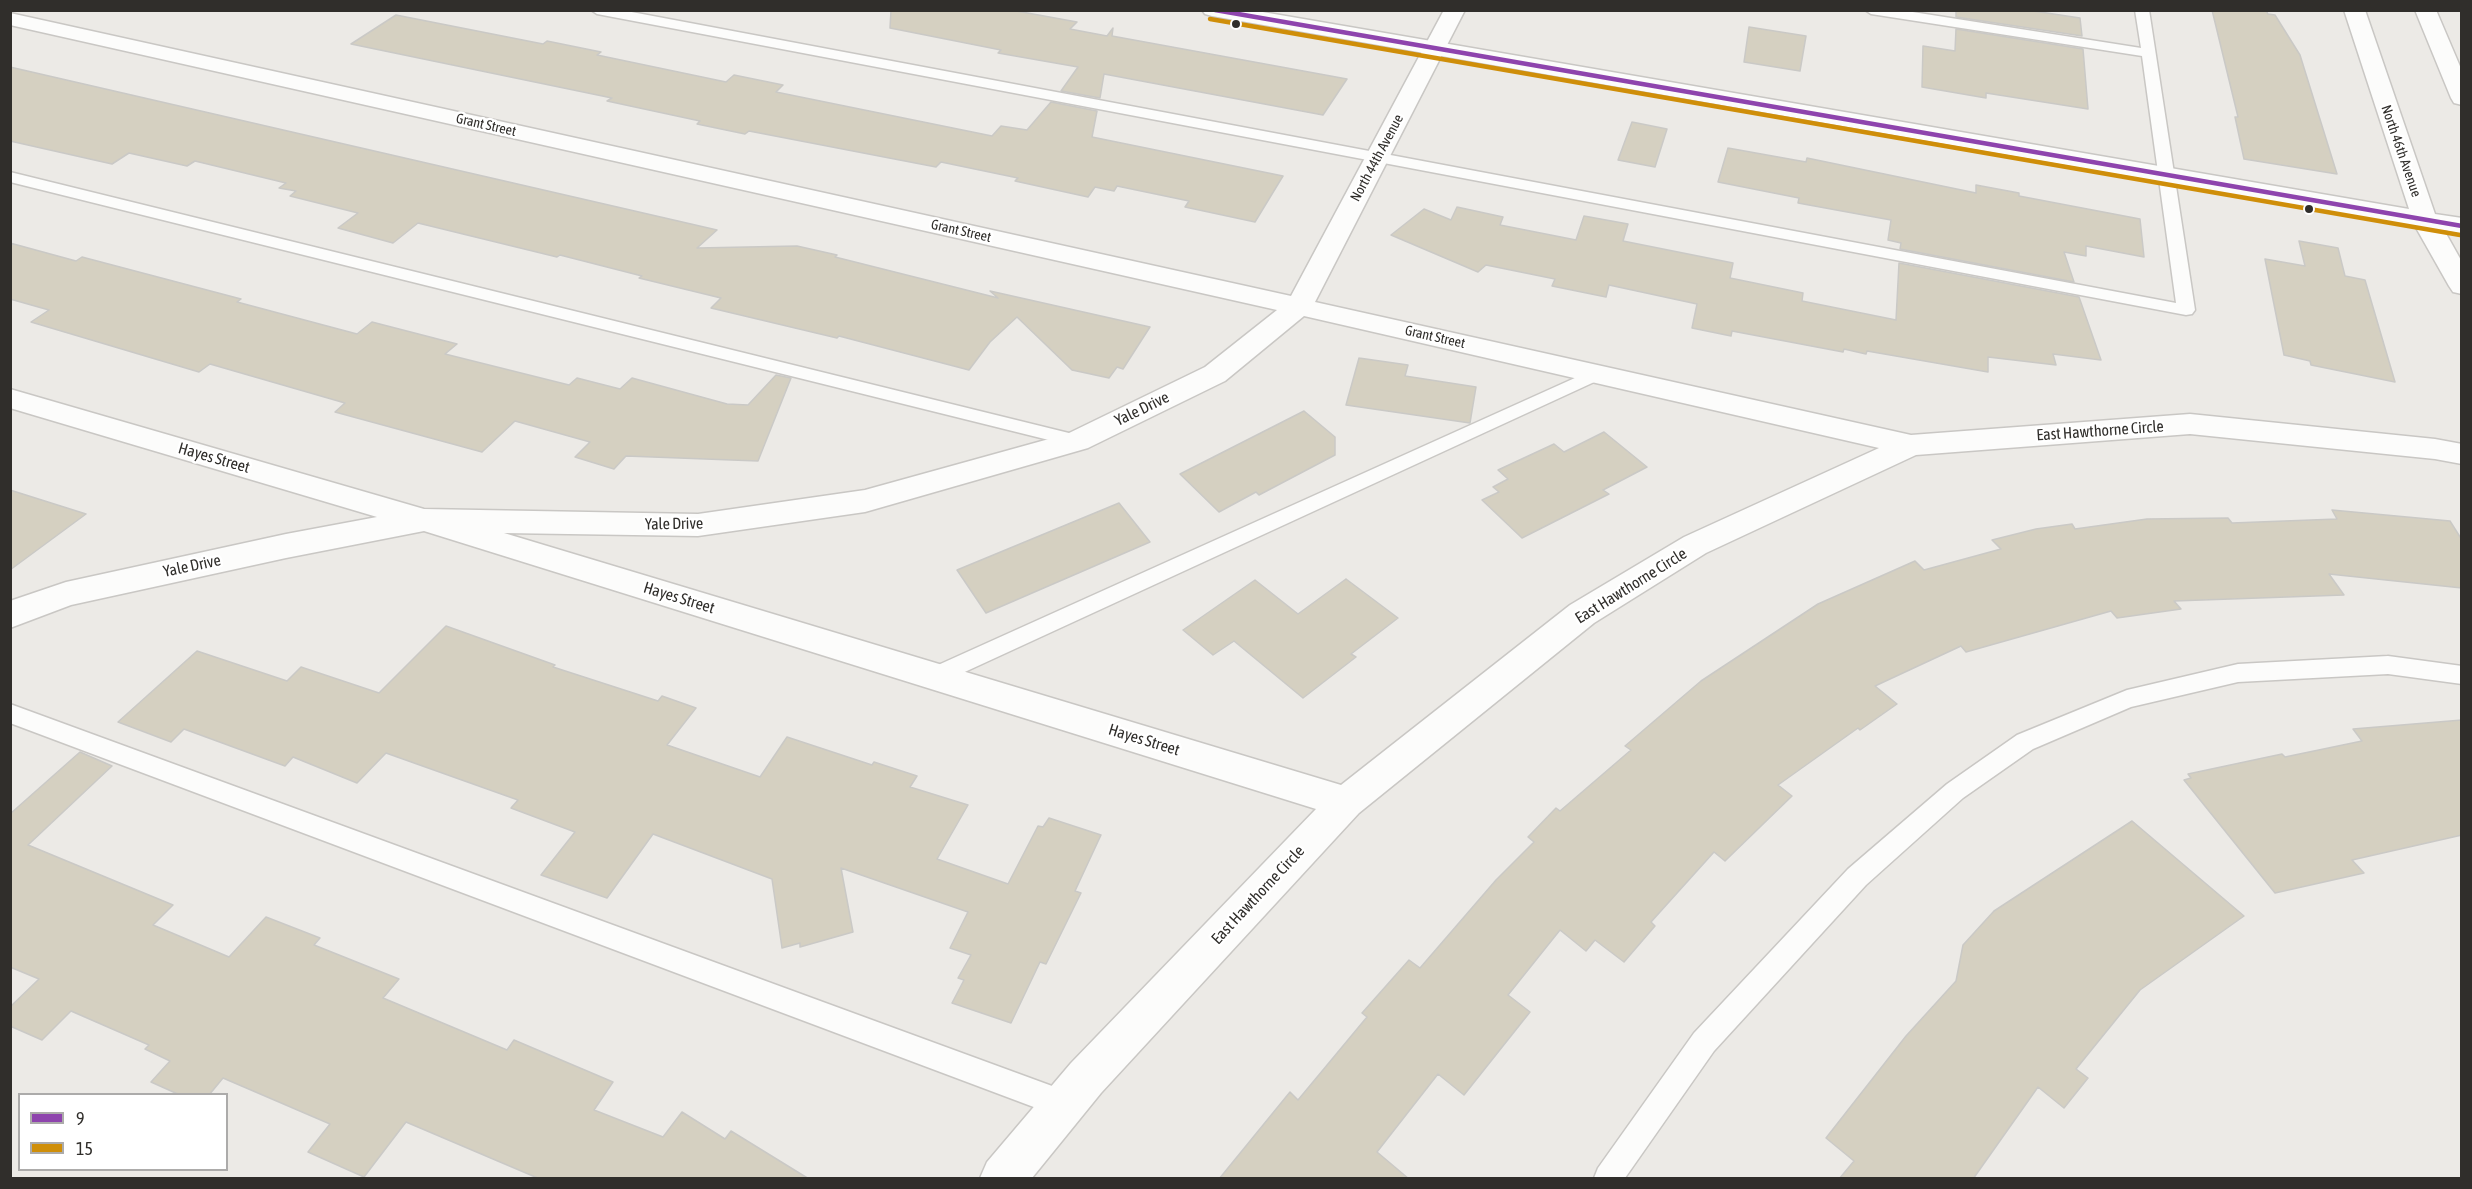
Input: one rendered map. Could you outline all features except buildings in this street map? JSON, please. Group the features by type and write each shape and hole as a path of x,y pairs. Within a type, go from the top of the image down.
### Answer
{"street":[{"path":"1212,10 2462,226"},
{"name":"North 44th Avenue","path":"1299,306 1455,10"},
{"name":"North 46th Avenue","path":"2354,10 2425,220 2462,286"},
{"path":"2425,10 2462,98"},
{"name":"Grant Street","path":"10,19 1299,306 1911,445"},
{"name":"Yale Drive","path":"10,615 66,594 286,546 424,520 698,525 865,501 1077,441 1215,374 1299,306"},
{"name":"Hayes Street","path":"10,398 424,520 1346,802"},
{"name":"East Hawthorne Circle","path":"1003,1179 1063,1104 1346,802 1582,614 1695,545 1911,445 2190,424 2435,449 2462,454"}],"lane":[{"path":"597,10 1376,159 2186,310 2142,10"},
{"path":"1871,10 2148,53"},
{"path":"10,177 1077,441"},
{"path":"934,676 1597,374"},
{"path":"1608,1179 1704,1042 1857,877 1955,791 2025,742 2127,699 2238,673 2388,665 2462,675"},
{"path":"10,713 1063,1104"}],"transit line":[{"name":"9","path":"1215,10 2462,226"},
{"name":"15","path":"1210,19 2460,235"}]}
